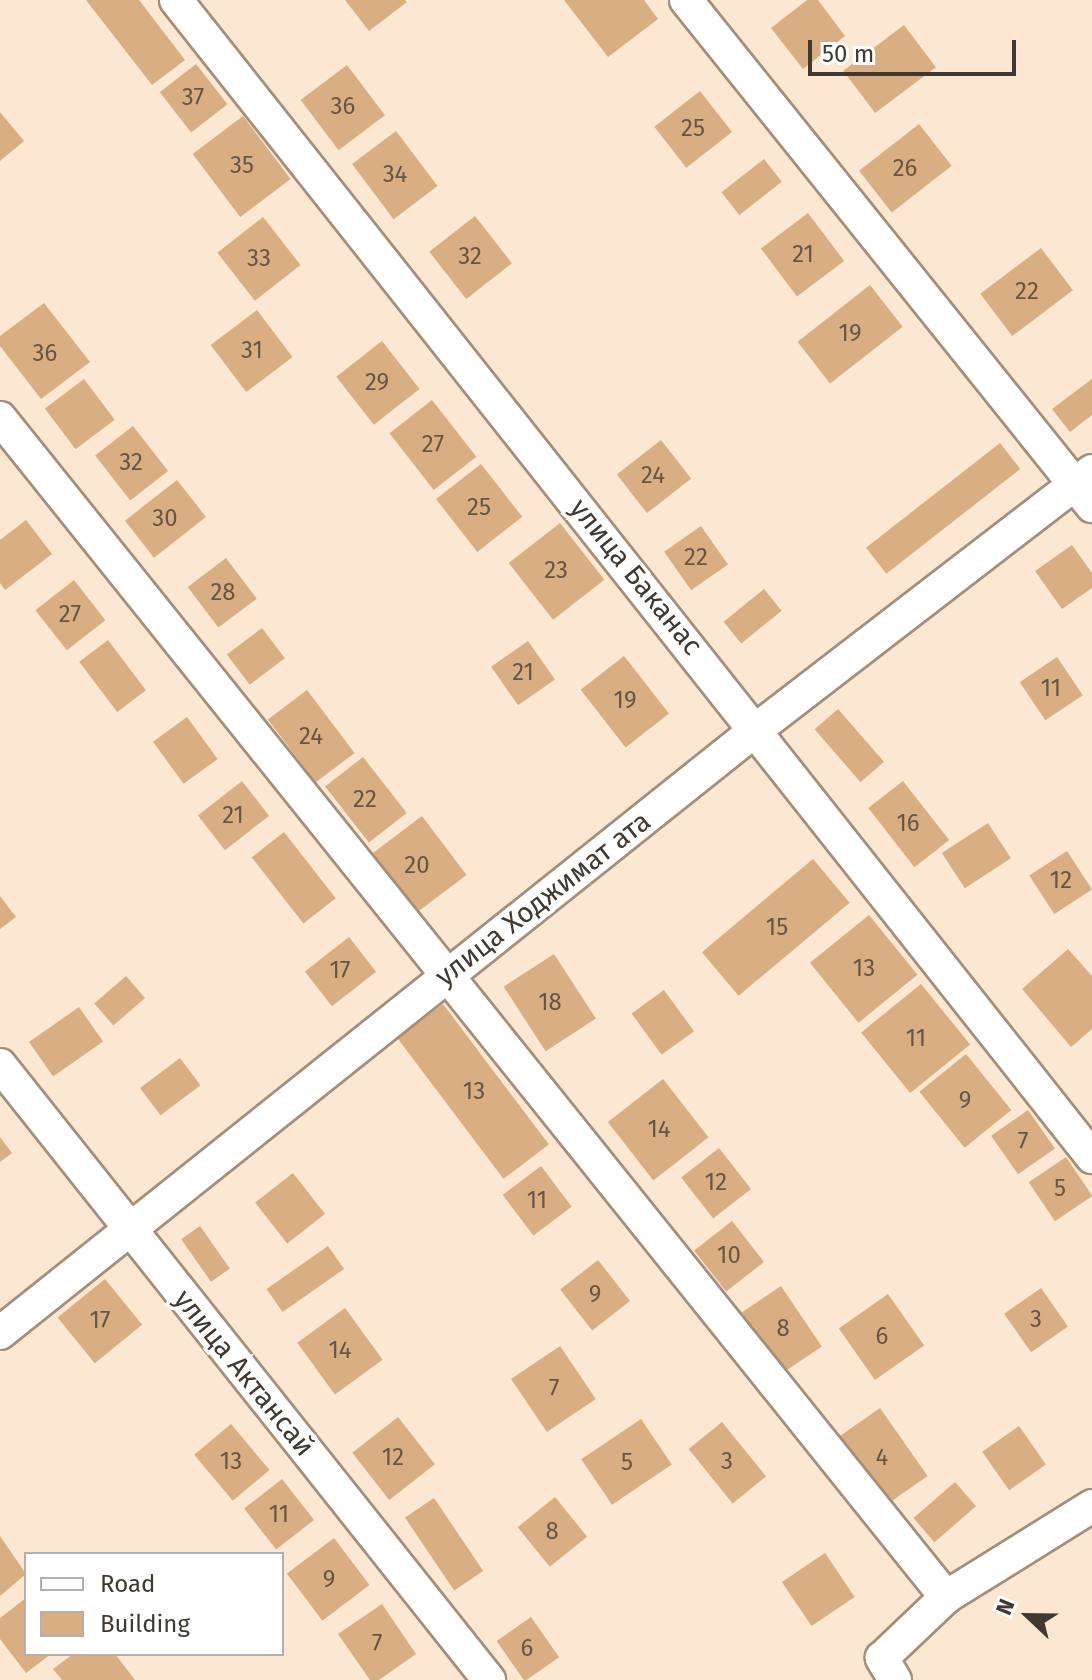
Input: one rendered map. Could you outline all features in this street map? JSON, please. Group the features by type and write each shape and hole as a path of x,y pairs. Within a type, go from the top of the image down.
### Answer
{"street":[{"name":"улица Баканас","path":"176,0 757,729 1092,1157"},
{"path":"686,0 1086,487"},
{"path":"0,418 946,1597"},
{"name":"улица Ходжимат ата","path":"0,1333 757,729 1086,487"},
{"name":"улица Актансай","path":"0,1065 489,1680"},
{"path":"895,1680 882,1658 946,1597 1092,1506"}],"building":[{"path":"86,0 139,0 185,60 152,85"},
{"path":"345,0 405,0 407,2 369,31"},
{"path":"564,0 644,0 658,19 608,57"},
{"path":"807,0 818,0 845,36 803,69 771,28"},
{"path":"904,25 936,67 875,113 843,71"},
{"path":"196,64 227,104 191,133 160,92"},
{"path":"347,65 385,115 339,150 301,100"},
{"path":"700,91 732,132 686,168 654,127"},
{"path":"0,112 24,141 0,161"},
{"path":"243,116 291,179 240,217 193,154"},
{"path":"919,124 952,166 892,213 859,171"},
{"path":"396,131 438,186 394,219 352,164"},
{"path":"764,159 782,182 739,215 721,192"},
{"path":"808,213 844,261 797,296 761,249"},
{"path":"475,216 512,263 466,299 429,252"},
{"path":"263,217 301,265 255,301 217,253"},
{"path":"1041,248 1073,290 1012,336 980,294"},
{"path":"870,285 903,327 830,383 798,342"},
{"path":"44,303 90,362 41,399 0,346 0,336"},
{"path":"257,310 293,357 246,392 211,345"},
{"path":"382,341 420,389 374,425 336,377"},
{"path":"84,379 115,420 76,449 45,408"},
{"path":"1092,379 1092,415 1070,432 1052,409"},
{"path":"432,400 476,457 434,490 389,433"},
{"path":"133,426 168,471 130,500 95,456"},
{"path":"661,440 691,479 647,513 617,474"},
{"path":"1000,443 1020,469 886,574 866,548"},
{"path":"481,464 522,517 477,552 436,499"},
{"path":"177,480 206,517 154,558 125,521"},
{"path":"26,520 52,554 5,590 0,583 0,540"},
{"path":"560,523 604,580 553,620 509,563"},
{"path":"701,526 728,565 691,590 664,552"},
{"path":"1072,545 1092,573 1092,588 1062,609 1035,571"},
{"path":"226,558 257,599 218,628 188,587"},
{"path":"74,580 105,620 67,650 35,610"},
{"path":"764,589 782,611 741,643 724,622"},
{"path":"262,628 285,658 250,685 227,654"},
{"path":"108,640 146,690 117,712 79,662"},
{"path":"528,641 555,680 518,705 491,667"},
{"path":"624,656 669,714 626,747 581,690"},
{"path":"1057,657 1083,695 1045,720 1020,682"},
{"path":"307,690 355,753 315,783 268,719"},
{"path":"838,709 884,762 861,782 815,729"},
{"path":"187,717 218,759 184,784 153,742"},
{"path":"363,757 407,813 369,843 325,787"},
{"path":"242,781 269,816 225,850 198,815"},
{"path":"903,781 949,840 915,867 868,808"},
{"path":"422,816 467,875 412,916 368,857"},
{"path":"988,823 1011,858 965,888 942,853"},
{"path":"284,832 336,898 303,923 252,857"},
{"path":"1067,851 1092,890 1054,914 1029,876"},
{"path":"813,859 850,903 739,996 702,952"},
{"path":"0,896 16,917 0,929"},
{"path":"869,915 917,975 858,1023 810,963"},
{"path":"349,937 376,972 332,1006 305,971"},
{"path":"1068,949 1092,976 1092,1029 1071,1047 1022,989"},
{"path":"554,954 596,1019 546,1051 504,987"},
{"path":"126,976 145,998 113,1025 94,1004"},
{"path":"921,984 970,1045 910,1093 861,1032"},
{"path":"664,990 694,1031 662,1055 632,1014"},
{"path":"443,1004 549,1145 503,1179 397,1038"},
{"path":"79,1007 103,1041 53,1076 29,1042"},
{"path":"966,1054 1011,1110 965,1148 919,1092"},
{"path":"180,1058 200,1085 161,1115 140,1088"},
{"path":"663,1079 709,1137 653,1180 608,1122"},
{"path":"1028,1110 1055,1149 1018,1174 991,1136"},
{"path":"0,1137 12,1153 0,1162"},
{"path":"719,1148 751,1189 713,1219 681,1178"},
{"path":"1066,1157 1092,1196 1055,1221 1029,1182"},
{"path":"541,1166 572,1207 533,1236 503,1195"},
{"path":"293,1173 325,1214 287,1244 255,1203"},
{"path":"732,1221 764,1262 726,1292 694,1251"},
{"path":"200,1226 230,1269 211,1282 181,1239"},
{"path":"328,1246 344,1269 283,1312 267,1289"},
{"path":"598,1260 630,1301 592,1331 560,1290"},
{"path":"105,1279 142,1325 95,1363 58,1317"},
{"path":"781,1286 822,1347 783,1373 742,1312"},
{"path":"1041,1288 1068,1327 1031,1352 1004,1314"},
{"path":"888,1294 924,1346 875,1380 839,1328"},
{"path":"345,1308 383,1360 335,1394 297,1343"},
{"path":"560,1346 596,1399 547,1432 511,1379"},
{"path":"880,1408 928,1476 882,1508 834,1440"},
{"path":"398,1417 435,1464 389,1500 352,1453"},
{"path":"641,1419 672,1465 612,1505 581,1459"},
{"path":"722,1422 766,1476 733,1503 689,1449"},
{"path":"231,1424 270,1470 233,1501 194,1455"},
{"path":"1019,1426 1046,1465 1009,1490 982,1452"},
{"path":"282,1479 314,1520 276,1550 244,1509"},
{"path":"955,1482 976,1506 934,1542 913,1518"},
{"path":"555,1497 587,1537 550,1567 518,1527"},
{"path":"434,1498 483,1571 454,1591 405,1518"},
{"path":"0,1536 24,1576 0,1596"},
{"path":"334,1538 370,1585 322,1621 287,1574"},
{"path":"825,1553 855,1597 812,1626 782,1582"},
{"path":"24,1600 24,1656 48,1656 26,1673 0,1639 0,1618"},
{"path":"382,1604 416,1654 379,1680 370,1680 338,1634"},
{"path":"531,1617 559,1657 524,1680 497,1641"},
{"path":"70,1656 117,1656 135,1680 62,1680 53,1669"}]}
